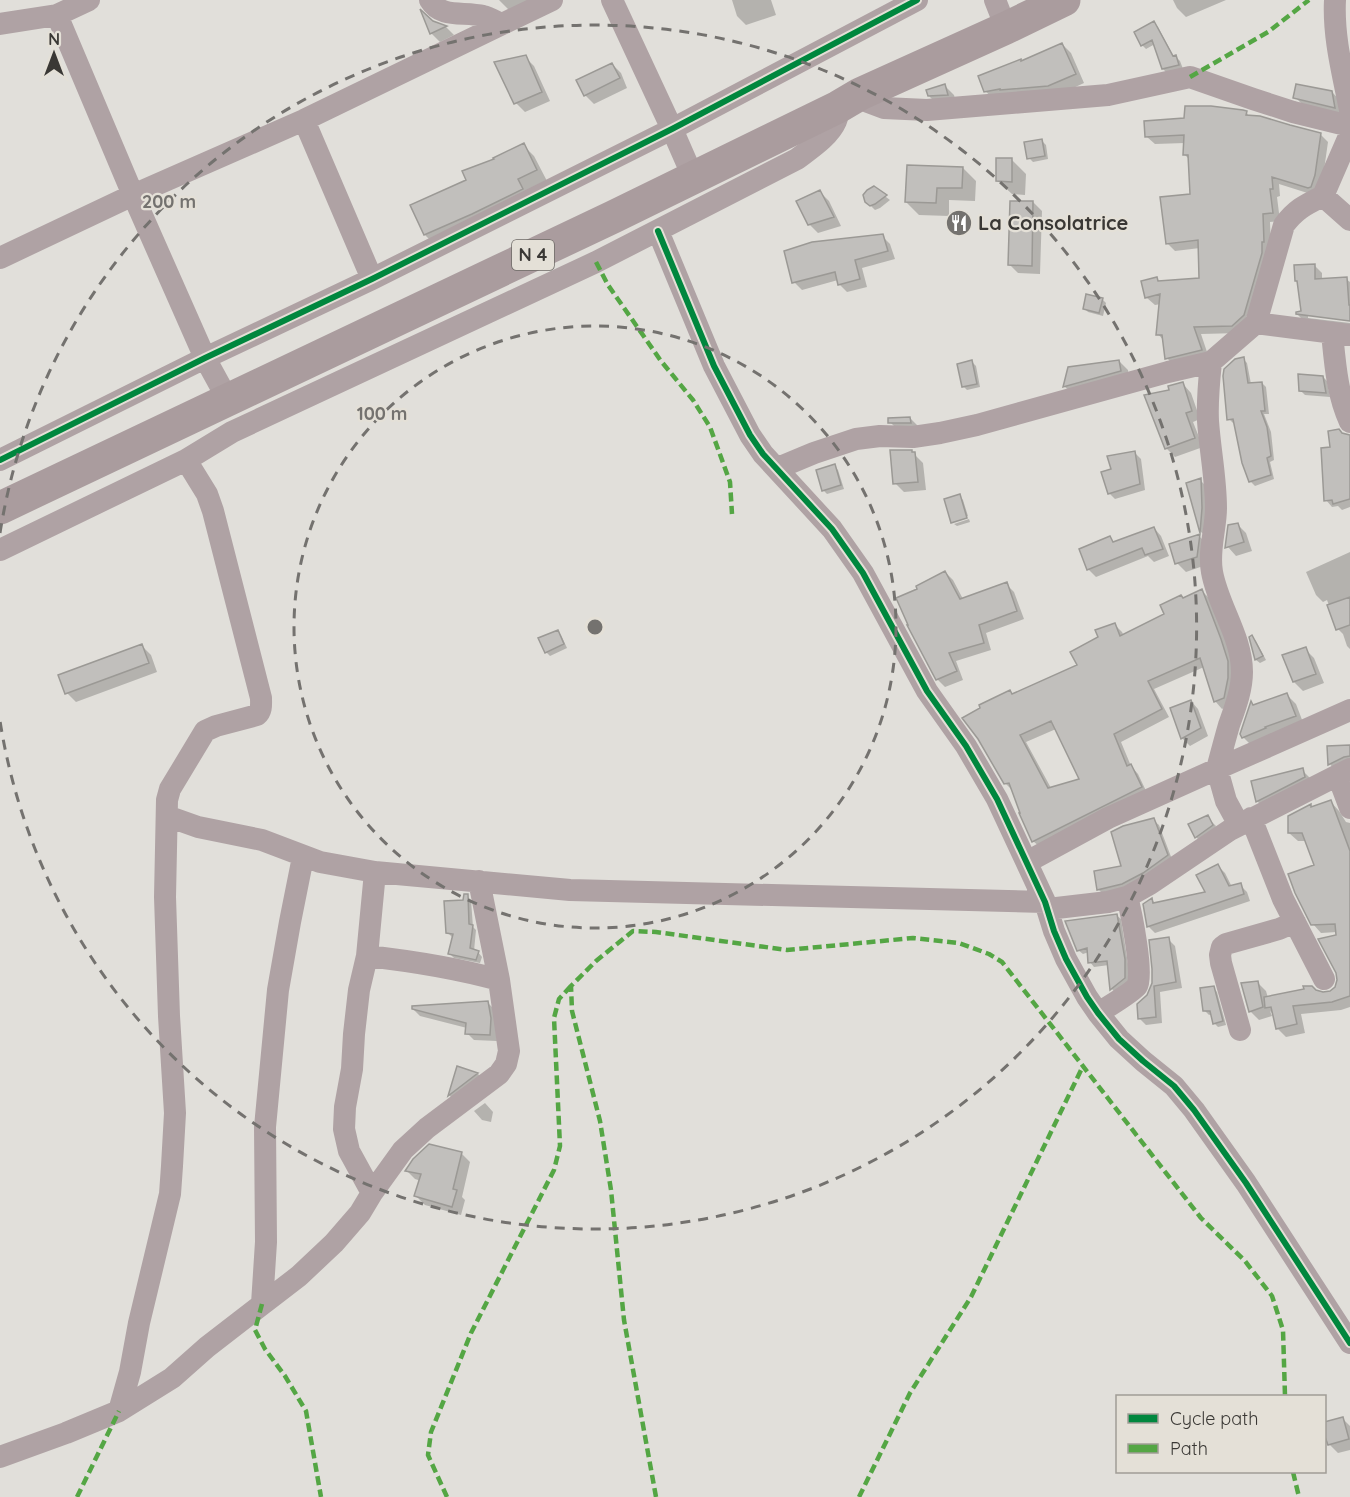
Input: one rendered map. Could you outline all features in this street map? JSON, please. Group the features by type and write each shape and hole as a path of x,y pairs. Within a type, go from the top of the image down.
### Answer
{"highway":[{"name":"N 4","path":"0,508 613,217 849,100 1000,14 1064,0"}],"street":[{"path":"0,24 57,15 89,0"},
{"path":"430,0 434,7 445,13 469,13 484,16 501,24"},
{"path":"0,258 133,195 304,120 552,0"},
{"path":"612,0 693,177"},
{"path":"0,460 205,358 372,279 672,129 917,0"},
{"path":"1335,0 1334,13 1338,47 1350,110"},
{"path":"57,15 205,358 228,400"},
{"path":"0,550 186,460 232,432 585,267 797,159 830,130 849,100 868,102 884,108 927,110 1108,95 1191,77 1293,112 1350,126"},
{"path":"304,120 372,279"},
{"path":"778,468 814,453 856,440 880,436 913,437 968,427 1211,362 1256,323 1284,225 1302,207 1323,196 1350,134"},
{"path":"1323,196 1350,220"},
{"path":"658,231 714,366 750,435 763,454 832,529 863,573 927,692 966,746 997,799 1027,862 1076,979 1098,1013 1119,1039 1174,1086 1194,1110 1246,1183 1350,1343"},
{"path":"1256,323 1341,334 1338,384 1350,422"},
{"path":"1211,362 1208,408 1216,507 1210,564 1224,612 1240,647 1242,673 1236,708 1217,769 1226,801 1245,821 1324,979"},
{"path":"119,1411 170,1194 175,1113 165,897 167,800 170,789 205,731 257,715 261,707 261,698 213,511 207,494 186,460"},
{"path":"1027,862 1108,818 1350,710"},
{"path":"167,816 198,827 262,840 320,862 375,872 570,890 1046,906 1108,902 1127,897 1245,821 1344,773 1350,808"},
{"path":"262,1304 266,1242 265,1126 267,1104 278,990 303,856"},
{"path":"372,1193 349,1151 344,1129 359,990 367,956 375,872"},
{"path":"0,1457 119,1411 172,1378 207,1347 299,1276 334,1243 360,1213 403,1149 500,1074 506,1064 509,1051 499,980 480,880"},
{"path":"1098,1013 1138,984 1135,935 1127,897"},
{"path":"1240,1030 1221,963 1222,947 1294,922"},
{"path":"367,956 468,972 499,980"}],"building":[{"path":"420,9 433,21 447,26 430,34"},
{"path":"1154,21 1173,56 1176,55 1179,65 1162,69 1152,40 1141,46 1134,32"},
{"path":"1062,43 1076,74 1048,86 984,92 978,76"},
{"path":"526,55 542,92 514,104 494,62"},
{"path":"612,63 620,78 584,96 576,80"},
{"path":"945,84 948,95 928,96 926,90"},
{"path":"1296,84 1332,91 1335,108 1293,98"},
{"path":"1185,106 1243,110 1247,111 1246,115 1260,116 1321,133 1311,187 1272,177 1273,189 1270,189 1273,213 1263,214 1262,253 1244,315 1232,326 1194,327 1202,350 1165,359 1162,335 1156,335 1160,294 1145,298 1141,281 1157,277 1158,281 1199,278 1198,240 1166,244 1160,197 1190,194 1188,155 1183,155 1184,135 1145,137 1144,121 1184,118"},
{"path":"1042,139 1045,156 1027,159 1024,142"},
{"path":"524,143 537,170 518,179 523,189 424,235 410,205 466,180 462,171 494,159"},
{"path":"996,158 1012,158 1012,182 996,181"},
{"path":"907,165 963,167 962,188 937,188 936,203 905,202"},
{"path":"874,186 887,195 870,206 865,202 863,195"},
{"path":"820,190 834,217 808,225 796,201"},
{"path":"1010,201 1033,201 1032,266 1008,265"},
{"path":"883,234 888,251 855,260 860,279 838,285 835,272 792,283 784,251 812,242"},
{"path":"1315,264 1315,279 1347,277 1350,321 1296,314 1301,311 1294,265"},
{"path":"1086,294 1103,298 1099,313 1083,309"},
{"path":"1244,357 1248,383 1262,382 1265,411 1261,411 1267,427 1271,456 1267,458 1271,475 1249,482 1242,463 1233,419 1227,420 1223,376 1224,369 1235,359"},
{"path":"972,360 977,384 962,387 957,364"},
{"path":"1119,360 1121,371 1063,387 1068,367"},
{"path":"1298,374 1323,376 1326,393 1299,391"},
{"path":"1183,382 1192,411 1186,413 1195,438 1165,449 1144,395 1169,390 1168,386"},
{"path":"910,417 911,423 888,423 888,418"},
{"path":"1339,429 1342,433 1350,435 1350,499 1333,504 1332,500 1324,501 1321,448 1330,447 1328,431"},
{"path":"890,450 915,452 918,482 893,484"},
{"path":"1135,451 1140,484 1108,494 1101,472 1111,469 1107,456"},
{"path":"835,464 841,485 822,491 816,470"},
{"path":"1201,478 1202,508 1200,533 1186,483"},
{"path":"960,494 967,518 951,523 944,499"},
{"path":"1238,523 1244,542 1225,548 1228,525"},
{"path":"1154,527 1163,549 1145,555 1142,548 1087,570 1079,549 1110,536 1113,542"},
{"path":"1200,534 1197,557 1175,564 1169,544"},
{"path":"945,571 960,599 1007,582 1017,611 979,625 984,643 949,653 957,671 936,680 907,625 896,598 917,589 916,586"},
{"path":"1202,589 1228,661 1228,678 1224,698 1214,702 1200,658 1148,681 1162,709 1114,734 1127,766 1131,764 1142,787 1032,842 1009,783 1004,784 978,739 962,718 980,708 979,705 1010,690 1012,694 1077,665 1070,652 1098,637 1095,630 1115,623 1120,636 1164,614 1160,605 1181,595 1183,598","holes":["1051,721 1079,779 1048,788 1020,735"]},
{"path":"1350,597 1350,625 1336,630 1327,605"},
{"path":"558,630 564,644 545,653 538,638"},
{"path":"1252,635 1263,656 1255,660 1249,637"},
{"path":"142,644 149,663 65,694 58,675"},
{"path":"1306,647 1316,674 1293,682 1282,655"},
{"path":"1287,693 1296,716 1242,738 1240,734 1251,701 1253,705"},
{"path":"1191,700 1201,728 1181,739 1170,708"},
{"path":"1350,745 1350,756 1328,765 1327,746"},
{"path":"1303,768 1305,777 1256,802 1251,781"},
{"path":"1331,800 1350,851 1350,996 1332,1002 1293,1006 1297,1024 1276,1029 1271,1007 1265,1008 1264,997 1304,989 1303,986 1312,986 1323,992 1330,991 1335,987 1337,980 1336,973 1318,939 1336,935 1335,924 1311,925 1288,874 1314,865 1302,833 1288,833 1288,816 1311,804 1311,807"},
{"path":"1208,815 1213,825 1195,838 1188,824"},
{"path":"1154,818 1168,855 1143,873 1122,884 1097,890 1094,871 1121,866 1111,832 1123,826"},
{"path":"1218,864 1229,886 1241,883 1244,894 1147,927 1143,904 1152,898 1153,903 1205,892 1196,875"},
{"path":"464,894 468,894 469,924 473,925 470,948 479,951 476,960 448,954 453,934 446,933 444,901 463,900"},
{"path":"1117,914 1125,959 1125,978 1110,990 1107,961 1088,963 1087,948 1077,951 1065,921"},
{"path":"1169,937 1176,982 1154,986 1156,1017 1138,1019 1137,1004 1147,995 1152,983 1149,940"},
{"path":"1258,981 1263,1007 1249,1012 1241,983"},
{"path":"1214,986 1223,1021 1213,1024 1210,1011 1203,1011 1200,988"},
{"path":"488,1001 491,1018 490,1035 465,1034 466,1023 412,1009 412,1006"},
{"path":"457,1066 478,1073 448,1096"},
{"path":"429,1144 462,1152 453,1189 457,1190 452,1207 414,1196 421,1174 405,1171 413,1159"},
{"path":"1343,1417 1349,1439 1328,1445 1326,1421"}],"marked path":[{"path":"1190,77 1268,32 1309,0"},
{"path":"596,262 608,285 661,361 693,400 710,427 730,482 732,514"},
{"path":"656,1497 624,1320 611,1190 600,1121 572,1011 571,986 596,961 633,931 656,932 787,950 913,938 959,943 989,954 1002,962 1201,1218 1245,1261 1272,1296 1283,1330 1285,1395"},
{"path":"447,1497 428,1455 431,1432 471,1333 554,1170 560,1146 554,1018 559,999 571,986"},
{"path":"859,1497 910,1393 971,1297 1083,1066"},
{"path":"262,1304 255,1330 306,1411 321,1497"},
{"path":"77,1497 119,1411"},
{"path":"1293,1473 1299,1497"}],"cycle path":[{"path":"0,460 205,358 372,279 672,129 917,0"},
{"path":"658,231 714,366 750,435 763,454 832,529 863,573 927,691 966,746 997,799 1045,902 1066,959 1087,997 1119,1039 1174,1086 1194,1110 1246,1183 1350,1343"}],"place":[{"name":"La Consolatrice","path":"959,223"}]}
